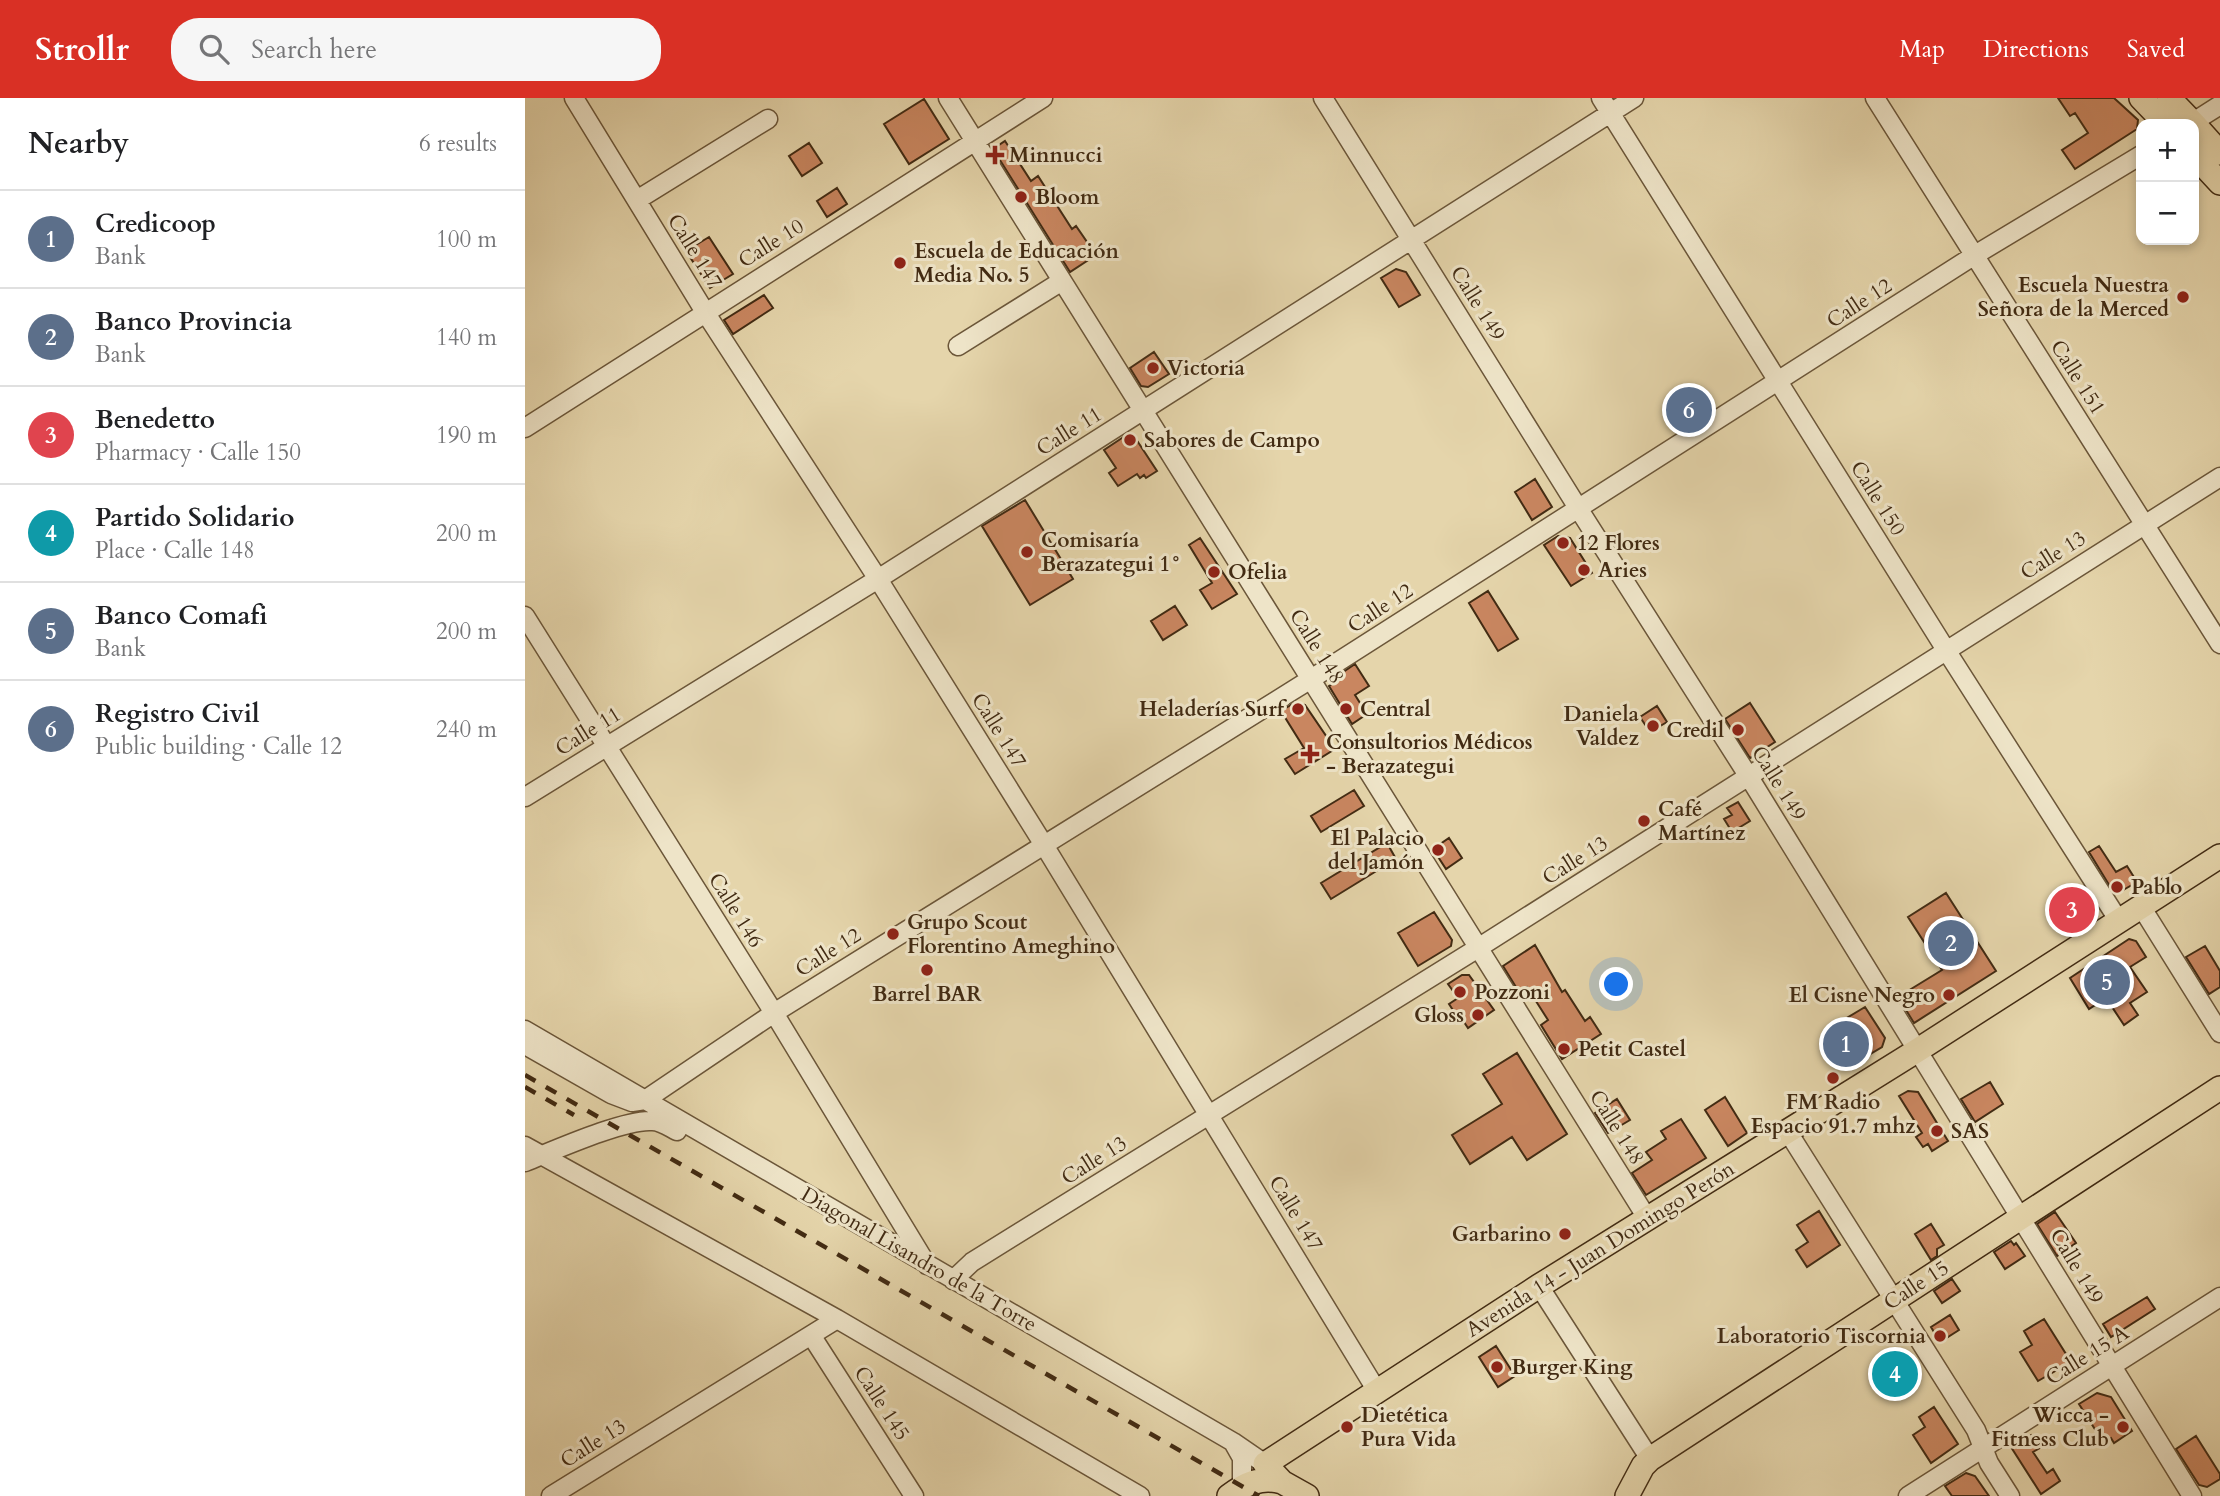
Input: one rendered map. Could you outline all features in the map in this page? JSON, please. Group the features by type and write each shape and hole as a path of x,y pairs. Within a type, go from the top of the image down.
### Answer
{"main road":[{"path":"2141,98 2161,119"},
{"path":"2169,98 2188,119"},
{"path":"2199,130 2220,153"},
{"path":"2199,160 2220,183"},
{"name":"Avenida 14 - Juan Domingo Perón","path":"1265,1464 1539,1286 1919,1050 2220,856"},
{"name":"Calle 15","path":"1627,1496 1643,1466 1650,1459 2220,1088"},
{"name":"Diagonal Lisandro de la Torre","path":"1265,1464 1282,1482 1307,1496"},
{"path":"1235,1491 1261,1480 1282,1482"}],"street":[{"name":"Calle 147","path":"574,98 705,312 878,579 1044,845 1377,1391"},
{"name":"Calle 148","path":"949,98 1647,1218"},
{"name":"Calle 10","path":"525,428 1043,98"},
{"name":"Calle 149","path":"1323,98 1919,1050 2192,1496"},
{"name":"Calle 11","path":"525,797 878,579 1412,239 1606,105 1634,98"},
{"name":"Calle 151","path":"1875,98 2220,644"},
{"name":"Calle 150","path":"1606,105 1946,650 2119,921"},
{"path":"2199,120 2220,105"},
{"path":"637,200 768,119"},
{"name":"Calle 12","path":"645,1100 774,1013 1311,679 1976,255 2136,158"},
{"path":"958,346 1062,281"},
{"name":"Calle 13","path":"953,1280 972,1262 1478,948 2220,477"},
{"name":"Calle 146","path":"525,617 774,1013 927,1265"},
{"path":"2142,908 2220,1033"},
{"name":"Diagonal Lisandro de la Torre","path":"525,1030 1233,1441 1265,1464"},
{"path":"525,1045 611,1094 632,1102 645,1100"},
{"path":"533,1159 631,1124 659,1122 796,1200 927,1265"},
{"path":"1787,1132 1976,1430 2010,1496"},
{"path":"525,1146 533,1159 837,1319 1140,1496"},
{"path":"1539,1286 1650,1459"},
{"name":"Calle 15 A","path":"1908,1496 2220,1297"},
{"name":"Calle 13","path":"551,1496 837,1319"},
{"name":"Calle 145","path":"811,1335 914,1496"},
{"path":"1233,1441 1242,1458 1235,1491"}],"building":[{"path":"2058,98 2114,98 2137,119 2136,130 2075,169 2062,150 2088,133 2075,113 2070,116"},
{"path":"924,99 949,139 909,164 884,124"},
{"path":"1005,141 1031,181 1038,176 1072,229 1076,226 1096,255 1070,272 993,149"},
{"path":"809,143 822,163 802,176 789,156"},
{"path":"837,188 847,204 827,217 817,201"},
{"path":"709,237 733,274 710,288 686,251"},
{"path":"1396,269 1406,272 1420,295 1399,307 1381,278"},
{"path":"764,295 773,308 733,334 724,320"},
{"name":"Victoria","path":"1154,352 1169,374 1148,387 1141,386 1130,368"},
{"path":"1125,436 1136,439 1157,471 1146,478 1144,475 1140,478 1137,474 1118,486 1109,473 1116,468 1104,450"},
{"path":"1535,479 1552,507 1532,520 1515,492"},
{"name":"Comisaría Berazategui 1°","path":"1025,500 1073,579 1030,605 982,526"},
{"path":"1558,536 1570,538 1592,573 1571,586 1544,545"},
{"path":"1200,538 1237,594 1212,609 1200,590 1212,583 1189,545"},
{"path":"1488,591 1518,639 1498,651 1469,603"},
{"path":"1175,606 1187,625 1163,640 1151,621"},
{"path":"1355,664 1369,686 1355,695 1367,714 1352,724 1329,686 1338,680 1336,677"},
{"path":"1294,703 1305,705 1335,749 1295,774 1285,759 1304,748 1281,711"},
{"path":"1750,703 1775,742 1750,758 1725,719"},
{"name":"Daniela Valdez","path":"1657,706 1667,722 1650,732 1640,717"},
{"path":"1354,790 1364,806 1321,832 1311,816"},
{"path":"1738,802 1750,821 1732,832 1724,819 1732,815 1727,808"},
{"path":"1449,838 1462,858 1446,869 1433,849"},
{"path":"1387,843 1396,859 1331,899 1321,883"},
{"path":"2099,846 2116,872 2127,866 2137,882 2114,893 2089,852"},
{"path":"2076,892 2083,904 2081,915 2070,922 2058,903"},
{"path":"1946,893 1996,971 1914,1023 1898,997 1942,970 1908,917"},
{"path":"1434,912 1452,940 1451,946 1418,966 1398,933"},
{"path":"2129,939 2136,941 2146,957 2130,967 2147,992 2130,1003 2138,1015 2124,1025 2106,998 2089,1009 2070,978"},
{"path":"1535,945 1562,992 1565,990 1585,1021 1590,1017 1601,1034 1562,1059 1541,1025 1548,1020 1527,987 1519,992 1503,966"},
{"path":"2205,946 2220,971 2220,987 2209,994 2186,957"},
{"path":"1462,975 1469,975 1494,1010 1468,1028 1449,1004 1458,998 1448,984"},
{"path":"1865,1007 1885,1038 1882,1047 1847,1068 1825,1031"},
{"path":"1517,1053 1567,1134 1527,1160 1512,1137 1470,1164 1452,1135 1502,1104 1483,1074"},
{"path":"1990,1082 2003,1104 1975,1122 1961,1099"},
{"path":"1908,1091 1918,1092 1948,1141 1932,1151 1928,1144 1923,1147 1916,1137 1922,1133 1899,1096"},
{"path":"1725,1097 1747,1133 1728,1146 1705,1110"},
{"path":"1617,1099 1630,1120 1608,1133 1595,1113"},
{"path":"1681,1119 1706,1158 1646,1195 1632,1173 1652,1160 1646,1152 1666,1139 1661,1131"},
{"path":"1819,1211 1840,1245 1807,1267 1796,1250 1808,1242 1797,1225"},
{"path":"2055,1212 2076,1243 2057,1256 2037,1224"},
{"path":"1931,1224 1944,1245 1937,1249 1937,1256 1931,1260 1915,1234"},
{"path":"2011,1241 2014,1245 2016,1243 2025,1256 2005,1269 1994,1252"},
{"path":"1952,1279 1960,1291 1942,1303 1934,1291"},
{"path":"2147,1297 2155,1309 2111,1337 2103,1324"},
{"path":"1950,1315 1959,1330 1940,1342 1931,1327"},
{"path":"2044,1319 2071,1362 2038,1381 2020,1352 2032,1345 2024,1331"},
{"name":"Burger King","path":"1496,1346 1515,1376 1498,1387 1479,1357"},
{"path":"1903,1361 1910,1371 1887,1387 1879,1376"},
{"path":"2097,1393 2111,1397 2132,1431 2114,1443 2111,1438 2103,1442 2079,1404"},
{"path":"1934,1407 1958,1444 1931,1463 1913,1435 1925,1427 1919,1417"},
{"path":"2031,1435 2040,1448 2033,1452 2047,1473 2053,1469 2060,1481 2041,1494 2011,1447"},
{"path":"2196,1436 2220,1474 2220,1479 2207,1487 2199,1485 2176,1449"},
{"path":"1966,1473 1975,1476 1989,1496 1952,1496 1945,1486"}],"railway":[{"path":"525,1075 1259,1496"},
{"path":"525,1087 574,1115"}],"place":[{"name":"Minnucci","path":"995,155"},
{"name":"Bloom","path":"1021,197"},
{"name":"Escuela de Educación Media No. 5","path":"900,263"},
{"name":"Escuela Nuestra Señora de la Merced","path":"2183,297"},
{"name":"Victoria","path":"1153,368"},
{"name":"Registro Civil","path":"1689,410"},
{"name":"Sabores de Campo","path":"1130,440"},
{"name":"12 Flores","path":"1563,543"},
{"name":"Comisaría Berazategui 1°","path":"1027,552"},
{"name":"Aries","path":"1584,570"},
{"name":"Ofelia","path":"1214,572"},
{"name":"Heladerías Surf","path":"1298,709"},
{"name":"Central","path":"1346,709"},
{"name":"Daniela Valdez","path":"1653,726"},
{"name":"Credil","path":"1738,730"},
{"name":"Consultorios Médicos - Berazategui","path":"1310,754"},
{"name":"Café Martínez","path":"1644,821"},
{"name":"El Palacio del Jamón","path":"1438,850"},
{"name":"Pablo","path":"2117,887"},
{"name":"Benedetto","path":"2072,910"},
{"name":"Grupo Scout Florentino Ameghino","path":"893,934"},
{"name":"Banco Provincia","path":"1951,943"},
{"name":"Barrel BAR","path":"927,970"},
{"name":"Banco Comafi","path":"2107,982"},
{"name":"Pozzoni","path":"1460,992"},
{"name":"El Cisne Negro","path":"1949,995"},
{"name":"Gloss","path":"1478,1015"},
{"name":"Credicoop","path":"1846,1044"},
{"name":"Petit Castel","path":"1564,1049"},
{"name":"FM Radio Espacio 91.7 mhz","path":"1833,1078"},
{"name":"SAS","path":"1937,1131"},
{"name":"Garbarino","path":"1565,1234"},
{"name":"Laboratorio Tiscornia","path":"1940,1336"},
{"name":"Burger King","path":"1497,1367"},
{"name":"Partido Solidario","path":"1895,1374"},
{"name":"Dietética Pura Vida","path":"1347,1427"},
{"name":"Wicca - Fitness Club","path":"2123,1427"}]}
